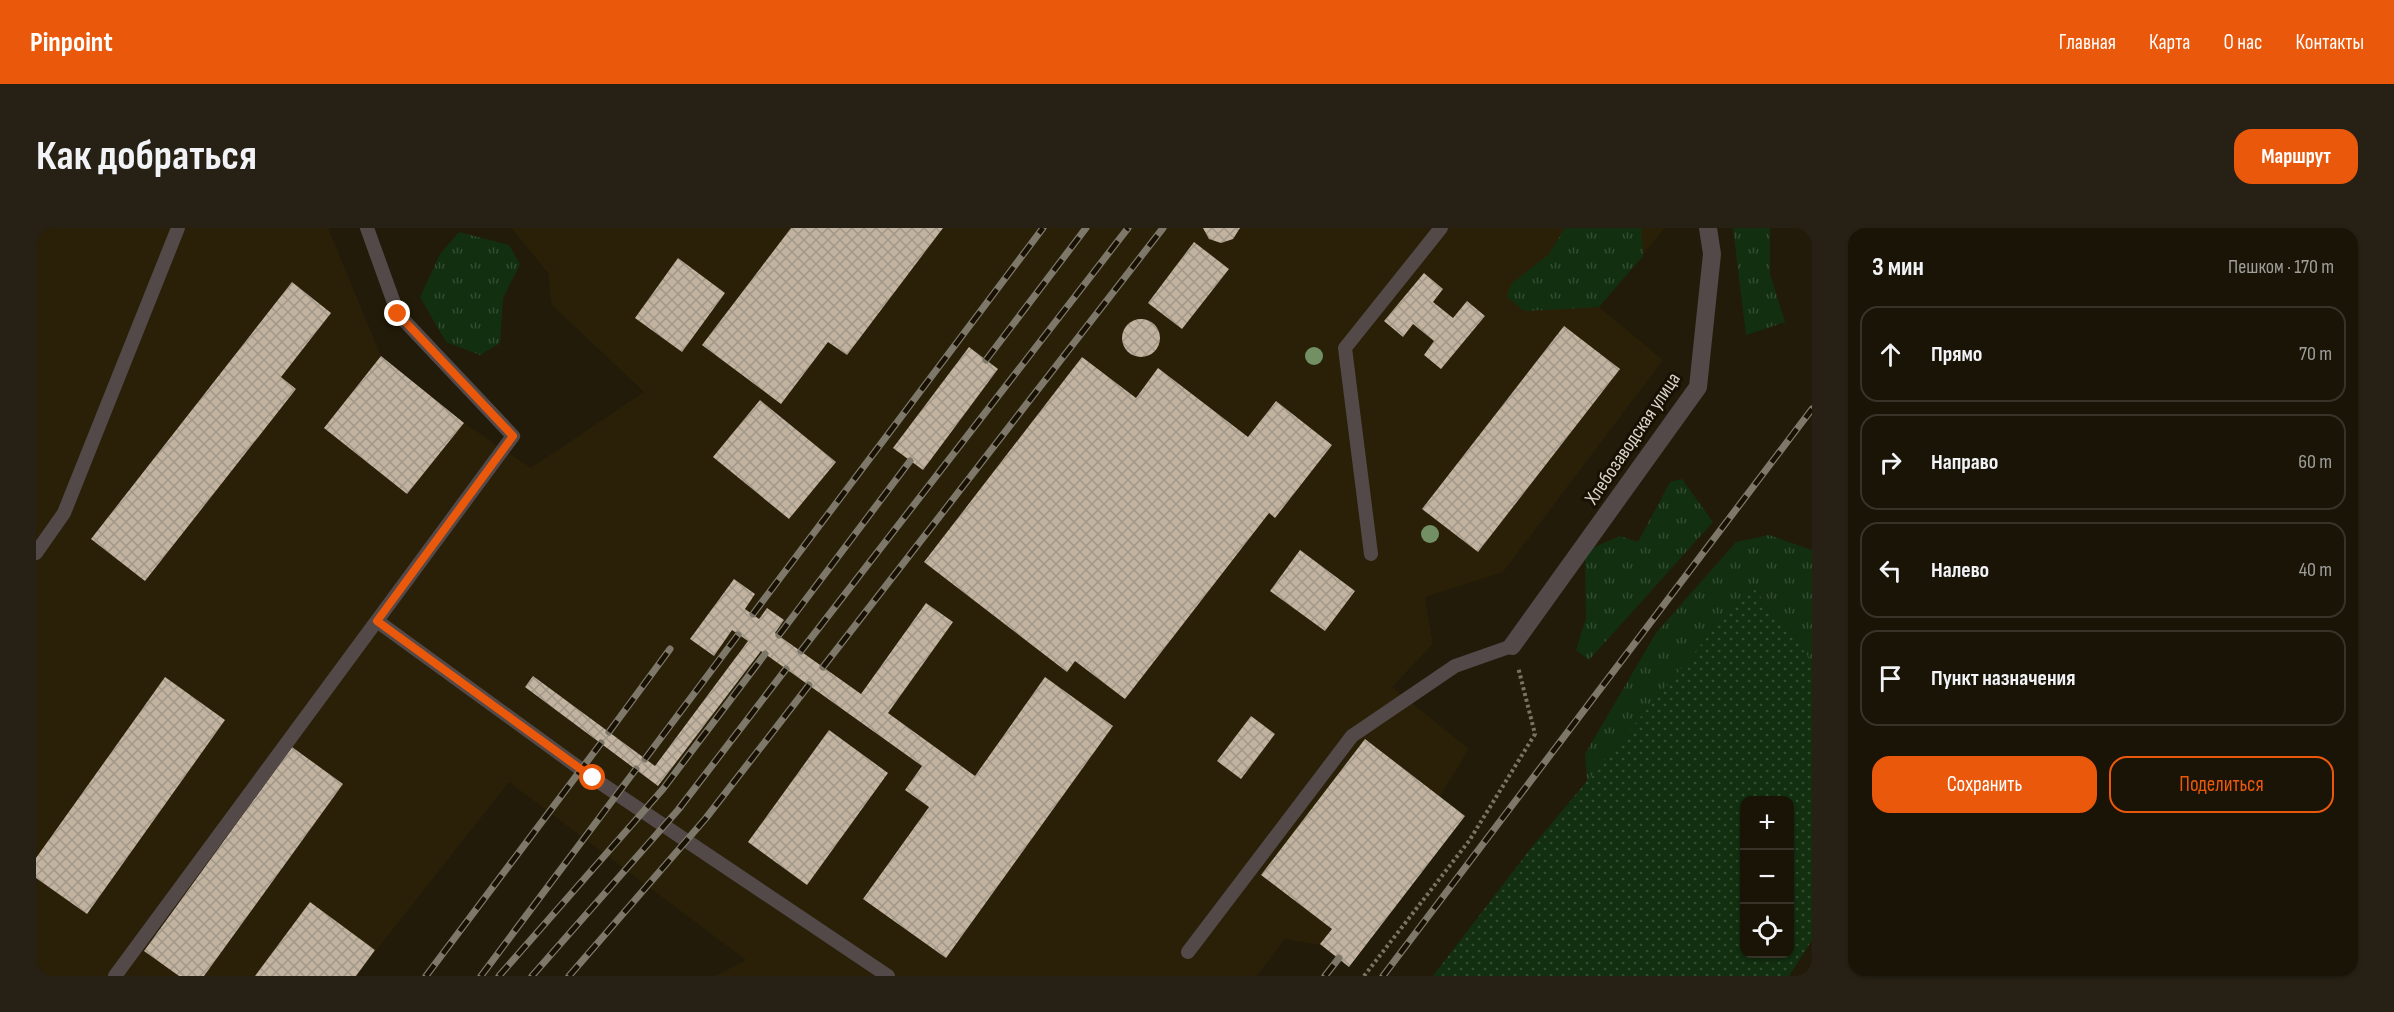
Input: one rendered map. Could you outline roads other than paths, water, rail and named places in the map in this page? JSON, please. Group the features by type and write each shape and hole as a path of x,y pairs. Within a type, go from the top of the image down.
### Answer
{"street":[{"name":"Хлебозаводская улица","path":"1512,646 1698,387 1712,254 1708,228"}],"lane":[{"path":"36,553 64,513 178,228"},
{"path":"115,976 513,436 398,314 367,228"},
{"path":"1371,554 1345,348 1441,228"},
{"path":"377,621 593,778 888,976"},
{"path":"1188,952 1352,736 1455,666 1512,646"}],"railway":[{"path":"753,614 1043,228"},
{"path":"986,360 1086,228"},
{"path":"801,651 1128,228"},
{"path":"823,667 1163,228"},
{"path":"1383,976 1812,409"},
{"path":"779,635 910,461"},
{"path":"645,759 738,635"},
{"path":"609,732 670,649"},
{"path":"499,976 663,789 765,654"},
{"path":"532,976 678,810 786,669"},
{"path":"569,976 706,818 809,685"},
{"path":"426,976 601,743"},
{"path":"481,976 636,769"},
{"path":"1325,976 1339,958"}]}
